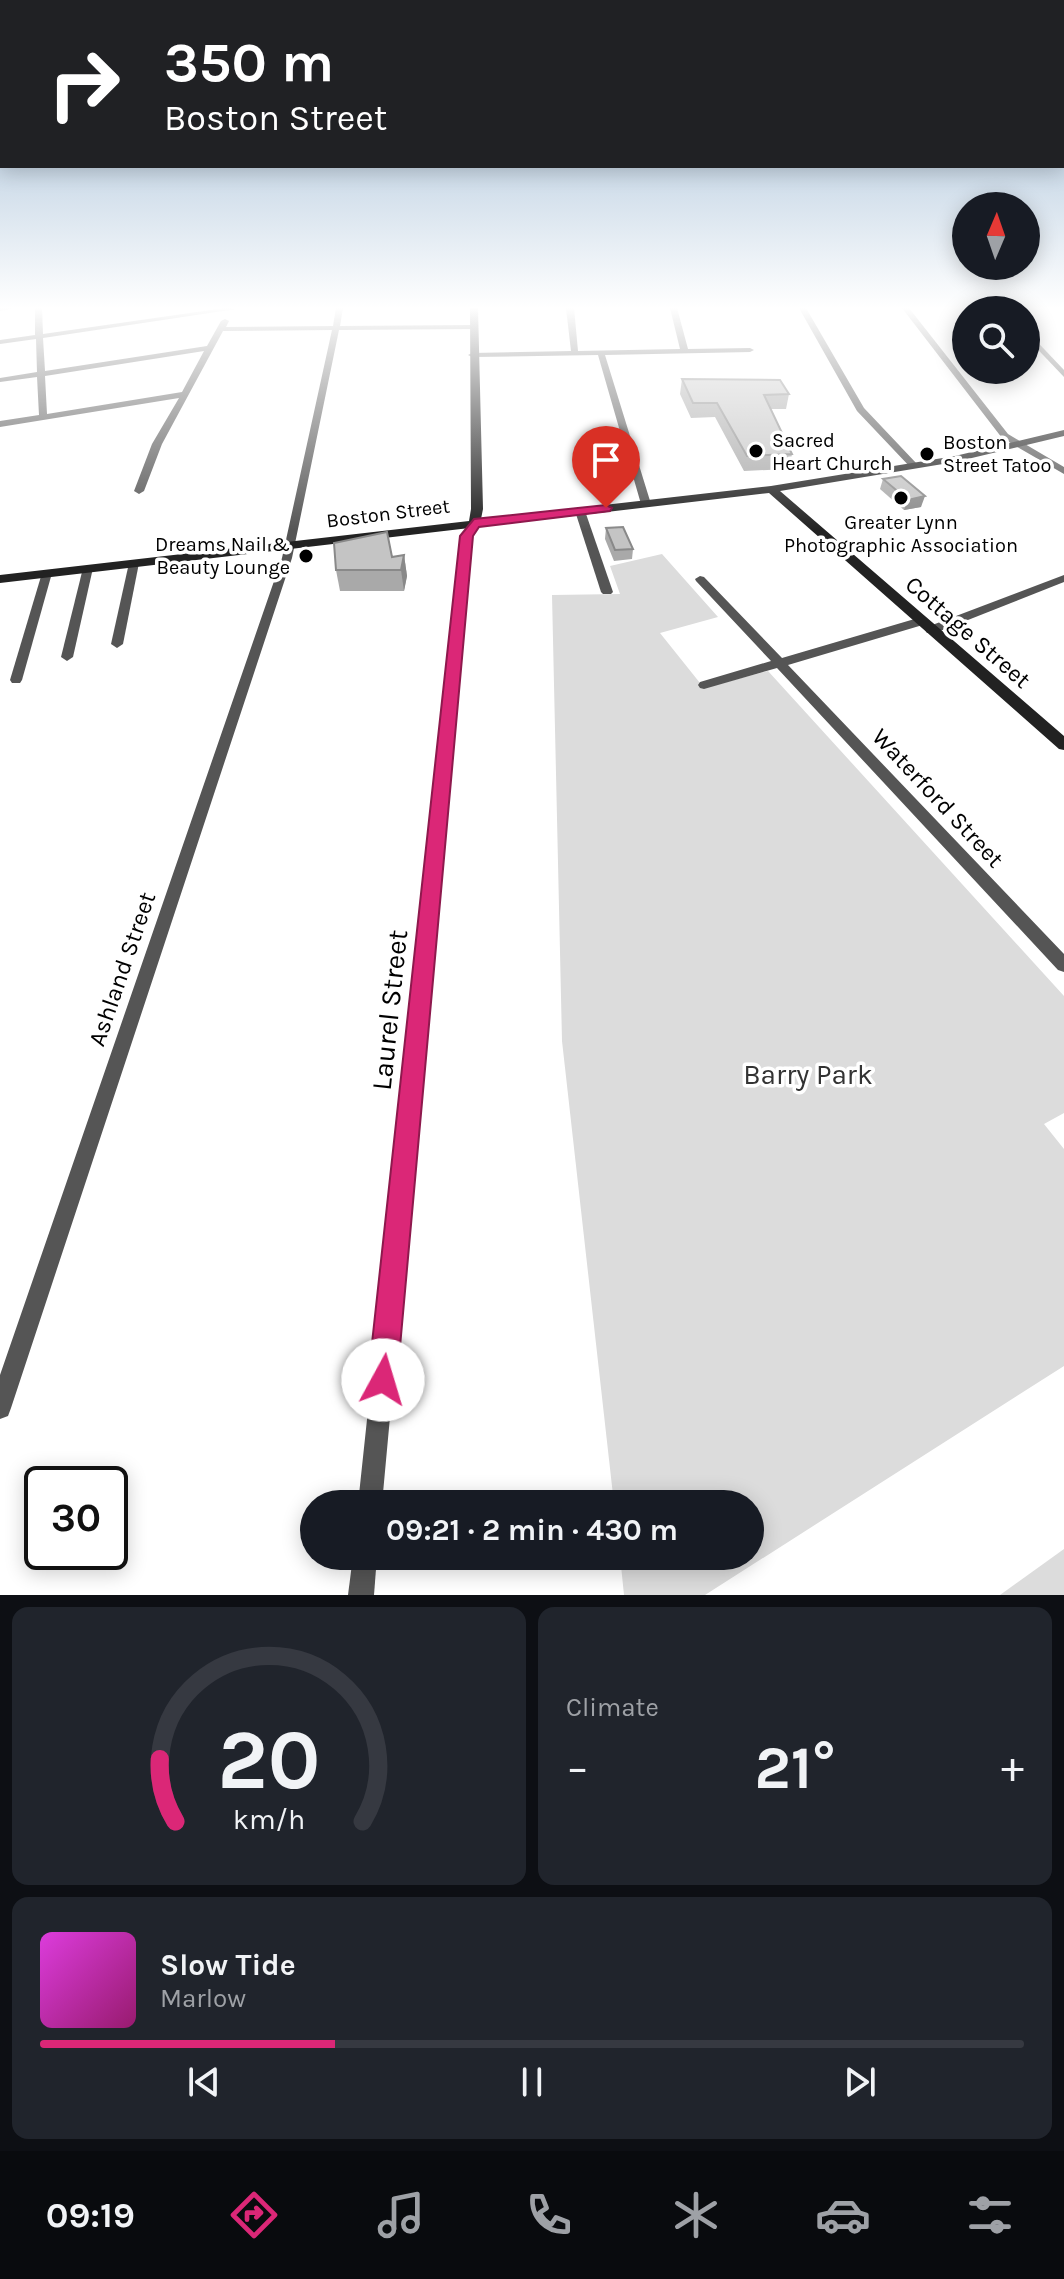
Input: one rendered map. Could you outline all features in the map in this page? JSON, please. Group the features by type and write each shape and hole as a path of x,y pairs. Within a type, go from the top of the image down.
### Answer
{"main road":[{"path":"473,382 477,509 474,523"},
{"name":"Boston Street","path":"0,579 771,489 914,466 1064,433"},
{"name":"Cottage Street","path":"771,489 1064,745"}],"street":[{"path":"41,382 43,417"},
{"path":"139,491 157,444 191,382"},
{"name":"Ashland Street","path":"0,1408 291,545 323,382"},
{"path":"610,382 646,504"},
{"path":"845,382 860,409 914,466"},
{"path":"963,382 1003,434 1016,445 1064,471"},
{"path":"0,424 185,394"},
{"path":"580,511 607,592"},
{"name":"Laurel Street","path":"371,1490 465,544 474,523"},
{"path":"117,644 134,563"},
{"path":"67,657 88,568"},
{"path":"16,680 47,573"},
{"path":"704,685 926,626 1064,578"},
{"name":"Waterford Street","path":"700,579 1064,965"},
{"path":"361,1595 364,1570"}],"green space":[{"name":"Barry Park","path":"662,554 718,617 660,633 704,688 768,671 1064,996 1064,1113 1044,1124 1064,1149 1064,1366 764,1557 764,1490 612,1490 562,1041 552,595 620,594 610,566"},
{"path":"1064,1549 1064,1595 1000,1595"},
{"name":"Barry Park","path":"621,1570 744,1570 705,1595 624,1595"}],"building":[{"path":"684,382 782,382 789,394 764,395 792,454 747,456 717,403 693,403"},
{"path":"901,476 925,496 908,500 883,479"},
{"path":"623,527 633,549 615,550 606,528"},
{"path":"387,532 392,557 404,555 401,570 336,570 334,543"}],"place":[{"name":"Sacred Heart Church","path":"756,451"},
{"name":"Boston Street Tatoo","path":"927,454"},
{"name":"Greater Lynn Photographic Association","path":"901,498"},
{"name":"Dreams Nail & Beauty Lounge","path":"306,556"}],"route":[{"path":"383,1380 466,536 474,523 606,508"}]}
